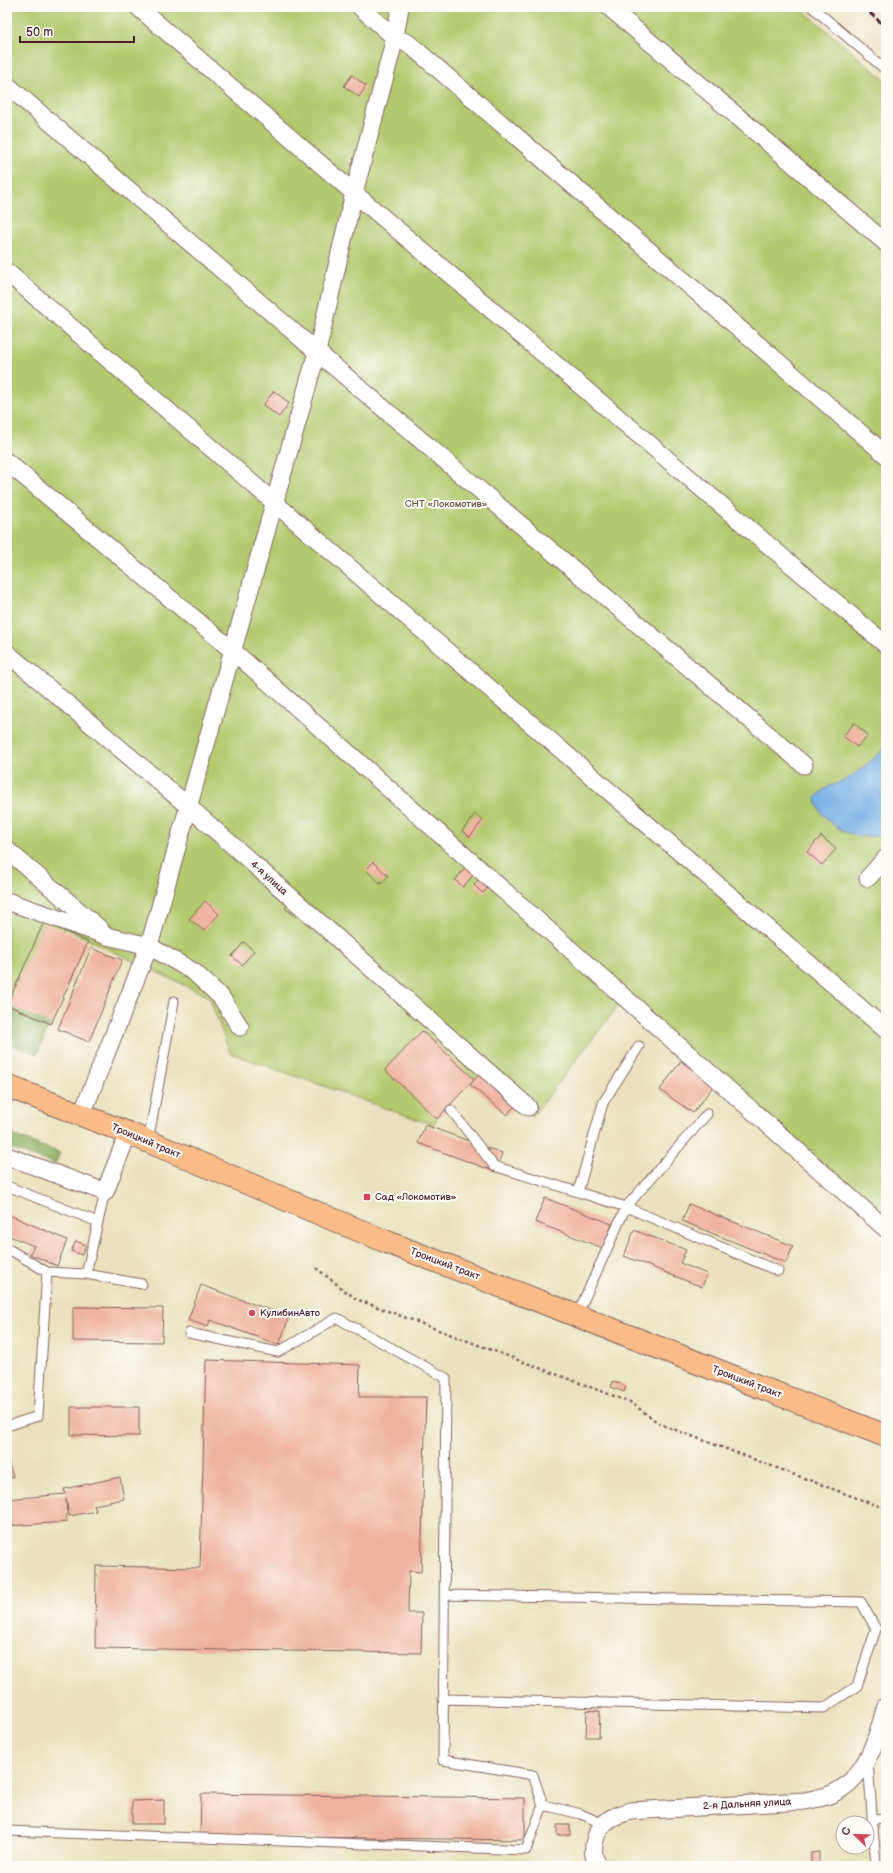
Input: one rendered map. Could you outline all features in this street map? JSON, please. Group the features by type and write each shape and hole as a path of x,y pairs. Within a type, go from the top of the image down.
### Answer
{"main road":[{"name":"Троицкий тракт","path":"7,1086 82,1114 382,1240 886,1436"}],"street":[{"path":"138,7 354,193 886,645"},
{"path":"360,7 395,38 408,43 886,456"},
{"path":"82,1114 150,946 188,806 317,352 354,193 395,38 400,7"},
{"path":"609,7 886,243"},
{"path":"7,86 317,352 804,764"},
{"path":"7,272 886,1030"},
{"path":"7,462 232,650 886,1229"},
{"name":"4-я улица","path":"7,653 188,806 528,1107"},
{"path":"7,850 107,936"},
{"path":"868,878 886,858"},
{"path":"7,901 107,936 150,946 194,972 221,997 240,1027"},
{"path":"7,1156 105,1192 128,1133"},
{"name":"2-я Дальняя улица","path":"603,1824 610,1818 631,1811 805,1801 830,1794 853,1780 868,1758 881,1725 886,1706"},
{"path":"594,1864 593,1850 598,1831 603,1824"}],"lane":[{"path":"812,7 886,70"},
{"path":"148,1142 174,1002"},
{"path":"578,1192 602,1103 639,1046"},
{"path":"451,1110 494,1166 626,1207 778,1271"},
{"path":"577,1315 626,1207 707,1114"},
{"path":"7,1186 98,1222"},
{"path":"86,1274 105,1192"},
{"path":"7,1248 47,1272 86,1274 142,1284"},
{"path":"7,1426 38,1416 47,1272"},
{"path":"7,1831 526,1850 543,1805 533,1775 443,1760 446,1378 337,1318 278,1352 189,1333"},
{"path":"444,1595 861,1602 876,1629 857,1686 824,1708 444,1699"},
{"path":"868,1758 872,1815"},
{"path":"543,1805 581,1814 603,1824"},
{"path":"875,1819 886,1818"},
{"path":"875,1854 876,1866"}],"path":[{"path":"316,1268 356,1299 630,1402 660,1424 886,1509"}],"green space":[{"name":"СНТ «Локомотив»","path":"7,7 799,7 886,81 886,1224 618,1006 532,1117 467,1074 433,1125 230,1053 209,997 64,928 26,1019 7,1012"},
{"path":"7,1001 52,1019 37,1054 7,1043"},
{"path":"7,1133 60,1153 55,1164 7,1147"}],"water":[{"path":"886,747 886,834 865,837 844,832 825,817 817,804 816,798 828,787 855,774"}],"building":[{"path":"352,75 366,86 359,97 344,86"},
{"path":"274,391 289,403 279,417 263,405"},
{"path":"854,723 868,735 857,747 843,736"},
{"path":"475,814 483,820 470,837 462,831"},
{"path":"821,836 836,849 822,865 807,852"},
{"path":"471,861 479,868 463,887 455,880"},
{"path":"373,862 388,876 381,884 366,870"},
{"path":"485,873 494,881 483,893 474,885"},
{"path":"293,898 304,907 296,917 285,908"},
{"path":"205,901 219,914 204,931 189,919"},
{"path":"44,922 88,942 51,1024 7,1005"},
{"path":"244,942 254,951 242,965 232,956"},
{"path":"91,948 122,960 89,1042 58,1029"},
{"path":"422,1031 474,1079 437,1119 385,1070"},
{"path":"681,1061 714,1085 693,1113 660,1090"},
{"path":"481,1072 518,1102 507,1115 470,1085"},
{"path":"425,1125 502,1153 496,1172 418,1143"},
{"path":"545,1198 612,1224 603,1248 535,1222"},
{"path":"689,1204 793,1246 786,1263 682,1221"},
{"path":"7,1214 67,1240 57,1266 30,1254 34,1246 7,1235"},
{"path":"634,1230 686,1250 680,1263 707,1274 702,1287 624,1256"},
{"path":"76,1241 86,1245 82,1255 71,1251"},
{"path":"201,1285 289,1317 279,1345 210,1320 208,1327 188,1320"},
{"path":"73,1307 163,1308 162,1342 73,1341"},
{"path":"206,1360 360,1365 359,1397 426,1397 421,1572 409,1571 408,1613 422,1613 421,1653 95,1648 96,1566 200,1568"},
{"path":"613,1381 626,1386 624,1392 611,1387"},
{"path":"71,1407 139,1407 139,1436 71,1435"},
{"path":"7,1457 13,1477 7,1478"},
{"path":"120,1477 124,1499 94,1505 96,1511 69,1516 66,1499 67,1522 7,1526 7,1499 65,1494 64,1489"},
{"path":"587,1710 600,1711 599,1737 586,1737"},
{"path":"201,1794 525,1798 525,1840 200,1836"},
{"path":"164,1800 164,1824 132,1824 132,1801"},
{"path":"557,1825 570,1825 570,1835 557,1835"},
{"path":"819,1852 819,1866 811,1866 811,1853"}],"railway":[{"path":"863,7 886,27"}],"place":[{"name":"Сад «Локомотив»","path":"367,1197"},
{"name":"КулибинАвто","path":"252,1313"}]}
